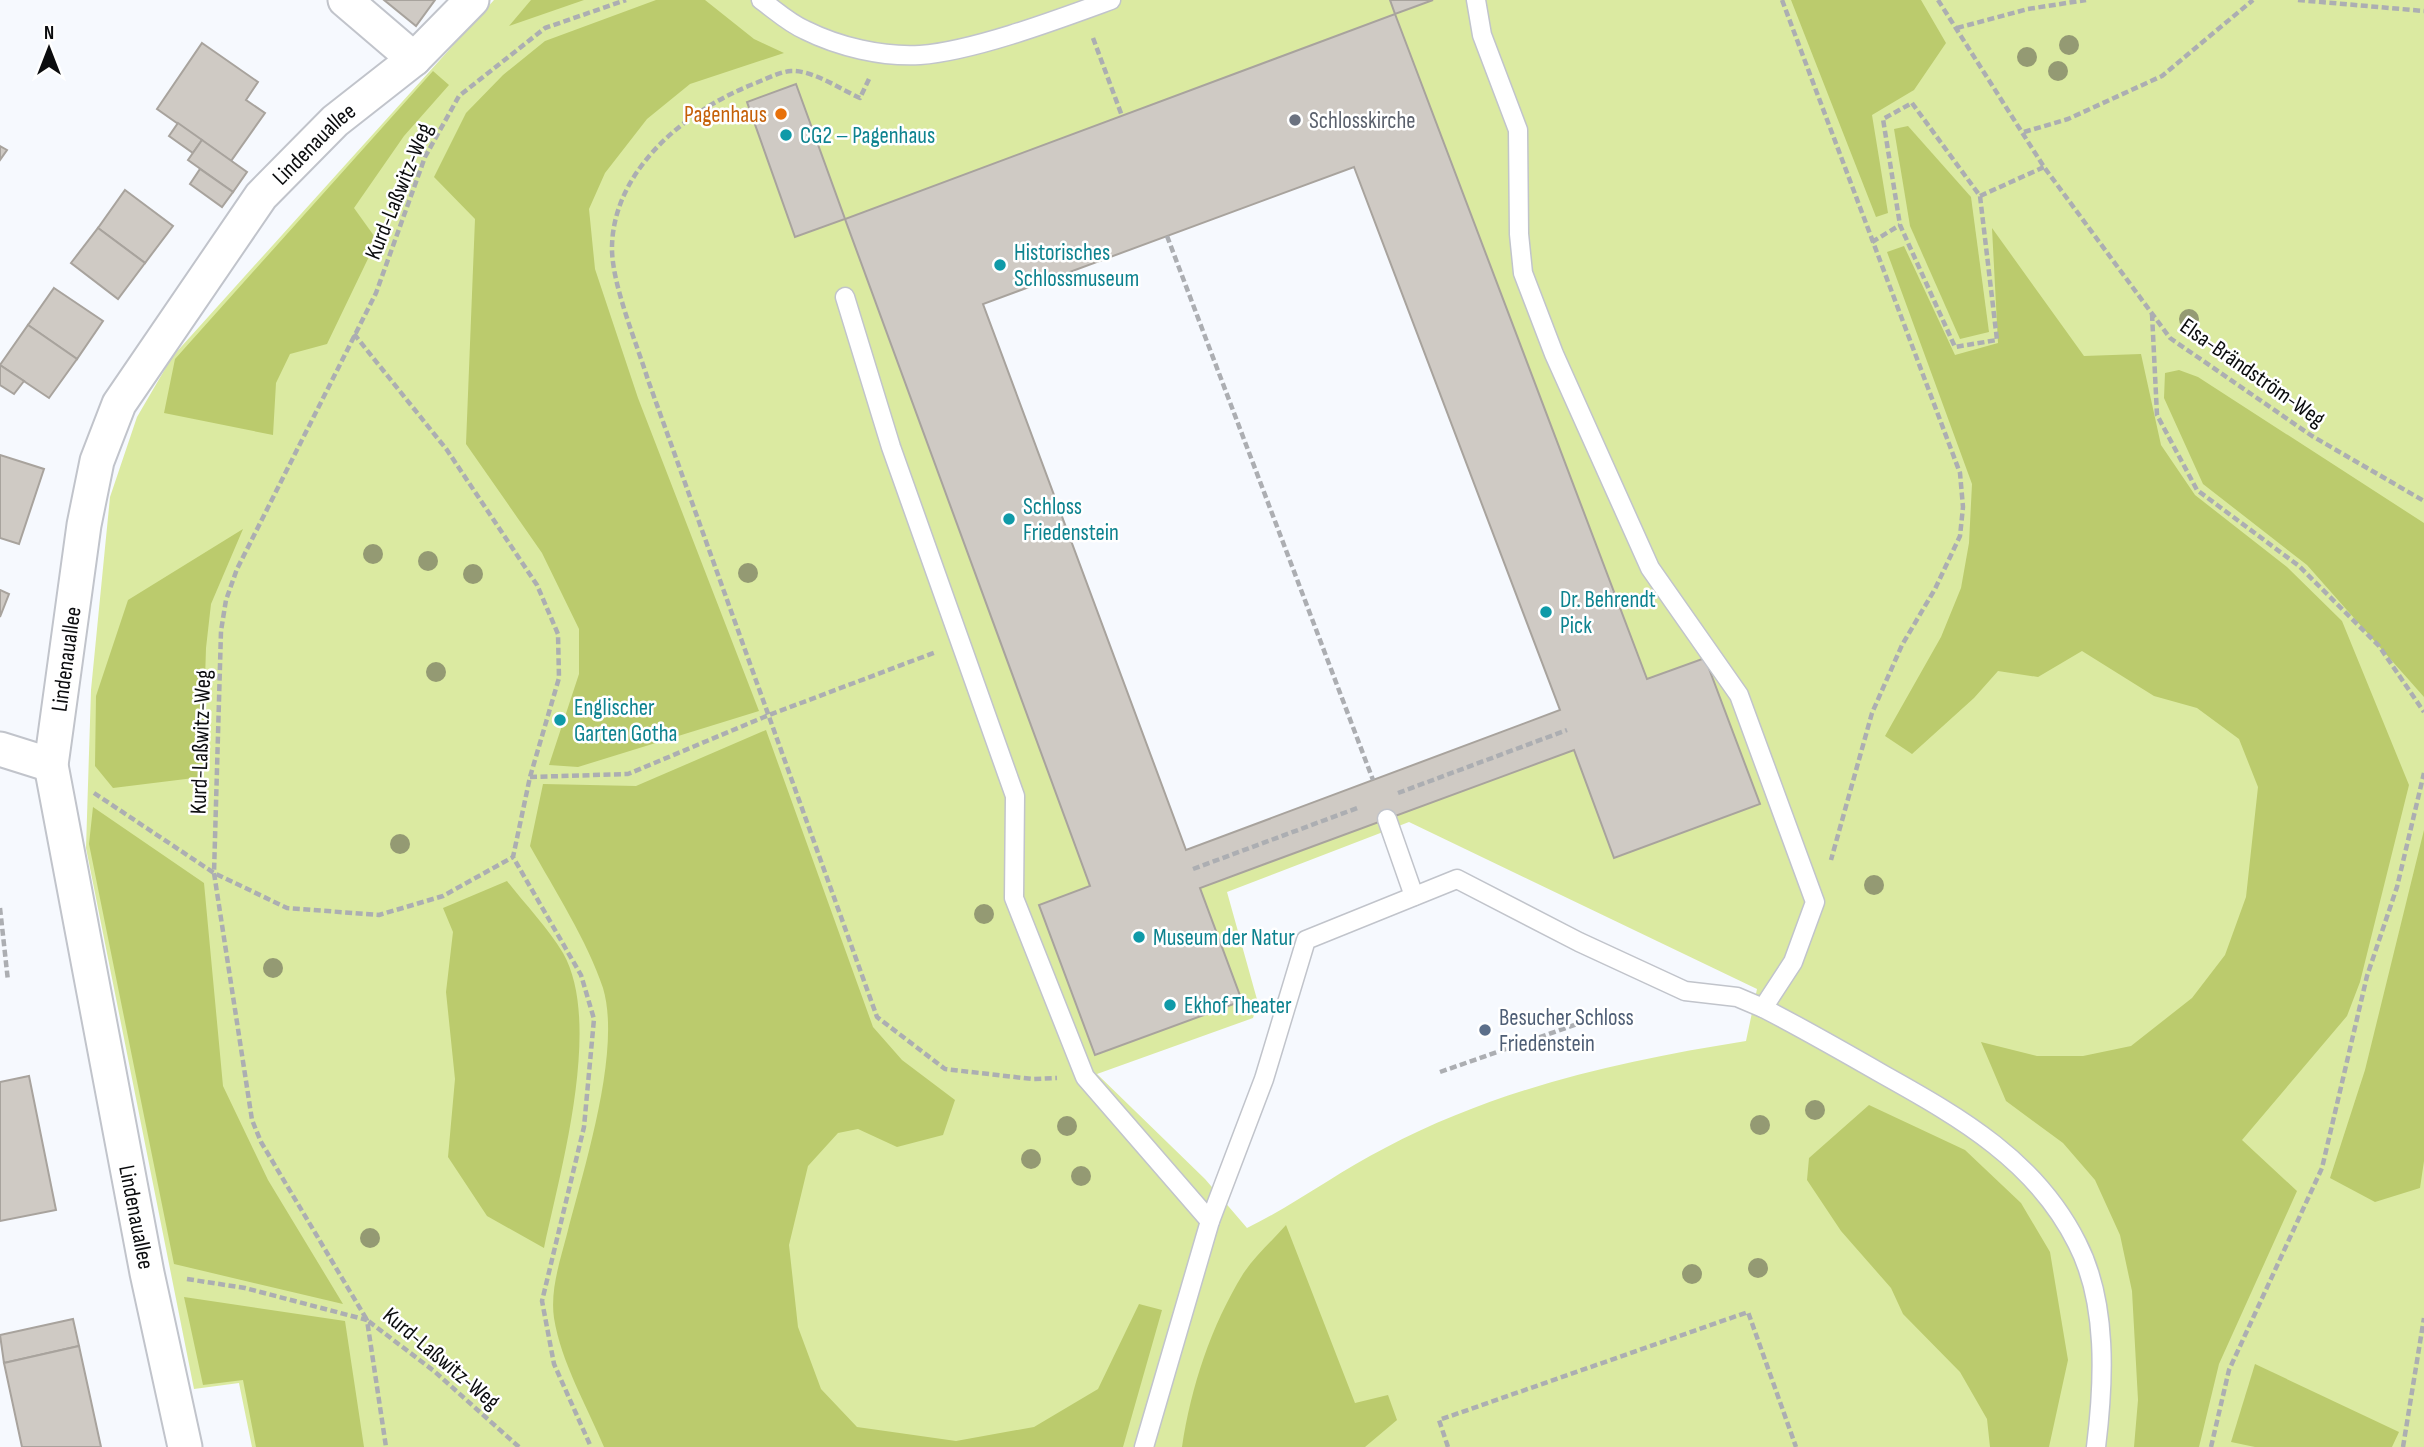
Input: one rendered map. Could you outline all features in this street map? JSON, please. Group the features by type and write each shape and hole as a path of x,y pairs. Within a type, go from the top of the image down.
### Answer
{"street":[{"path":"345,0 414,59"},
{"name":"Lindenauallee","path":"186,1447 148,1273 51,765 84,525 97,461 119,404 261,196 335,121 414,59 472,0"},
{"path":"0,749 51,765"}],"lane":[{"path":"761,0 803,30 842,44 882,53 920,55 958,48 1111,0"},
{"path":"1475,0 1482,35 1518,130 1518,234 1523,273 1554,354 1650,568 1693,625 1739,695 1815,902 1793,962 1763,1008"},
{"path":"845,297 891,447 959,644 1016,796 1014,898 1085,1077 1210,1222"},
{"path":"1387,819 1414,896"},
{"path":"1144,1447 1210,1222 1264,1079 1306,940 1457,879 1579,942 1685,991 1737,997 1763,1008 1959,1117 2014,1158 2049,1195 2078,1244 2093,1293 2102,1345 2102,1395 2096,1447"}],"path":[{"name":"Kurd-Laßwitz-Weg","path":"519,1447 434,1371 367,1320 261,1142 252,1120 214,873 218,705 226,600 237,569 376,293 425,157 459,96 545,28 626,0"},
{"path":"1782,0 1960,473 1963,507 1960,536 1936,589 1902,645 1872,713 1838,843 1815,902"},
{"name":"Elsa-Brändström-Weg","path":"1938,0 2044,167 2170,338 2312,436 2424,501"},
{"path":"1957,28 2028,9 2086,0"},
{"path":"2024,132 2068,119 2162,76 2253,0"},
{"path":"2298,0 2424,11"},
{"path":"1082,11 1122,116"},
{"path":"882,53 860,97 803,72 788,71 724,96 693,114 628,184 614,225 612,249 616,273 648,380 877,1017 945,1069 1032,1079 1085,1077"},
{"path":"1912,103 1980,196 1997,340 1955,347 1900,225 1883,119 1912,103"},
{"path":"1980,196 2044,167"},
{"path":"1872,242 1900,225"},
{"path":"1167,236 1373,780"},
{"path":"2152,314 2157,415 2197,490 2299,566 2379,646 2424,712"},
{"path":"354,334 447,450 537,585 558,634 559,678 530,777 513,857 581,975 594,1019 584,1127 542,1301 554,1364 591,1447"},
{"path":"530,777 628,774 769,715 959,644"},
{"path":"51,765 214,873 287,908 336,914 379,915 443,896 513,857"},
{"path":"2211,1447 2229,1370 2322,1167 2367,976 2397,887 2424,773"},
{"path":"0,908 8,981"},
{"path":"1440,1072 1580,1023"},
{"path":"148,1273 245,1288 367,1320 386,1447"},
{"path":"1448,1447 1439,1420 1748,1312 1796,1447"},
{"path":"2403,1447 2424,1318"}],"green space":[{"name":"Englischer Garten Gotha","path":"494,0 1390,0 1396,14 1433,0 2424,0 2424,1447 252,1447 239,1383 194,1389 86,848 91,690 110,497 137,417 172,357","holes":["1395,14 1647,679 1705,658 1759,803 1614,857 1574,750 1200,888 1242,1001 1096,1055 1040,905 1090,886 845,219","1409,822 1757,989 1746,1041 1606,1068 1516,1093 1472,1109 1385,1148 1247,1228 1205,1179 1097,1074 1253,1018 1258,1003 1227,892"]},
{"path":"531,0 584,0 509,26"},
{"path":"656,0 705,0 754,39 784,53 690,84 647,119 605,173 589,209 595,269 638,398 759,711 578,767 549,765 579,674 579,629 542,553 466,444 475,219 434,177 466,113 503,75 545,41"},
{"path":"1791,0 1921,0 1946,43 1914,90 1872,115 1888,213 1876,217"},
{"path":"433,71 449,85 404,136 354,208 377,240 327,344 290,354 276,383 273,435 164,413 175,359"},
{"path":"1908,126 1971,197 1989,332 1960,339 1910,226 1894,129"},
{"path":"1992,228 2084,356 2141,354 2161,445 2195,495 2287,567 2342,621 2409,785 2360,982 2347,1016 2242,1140 2297,1191 2219,1364 2199,1447 2134,1447 2138,1400 2132,1291 2120,1235 2095,1180 2063,1143 2006,1101 1981,1042 2037,1056 2083,1056 2131,1046 2192,998 2225,955 2246,897 2258,787 2239,739 2197,708 2154,696 2082,651 2038,677 1998,671 1974,698 1912,754 1885,736 1941,637 1961,588 1969,543 1972,484 1887,252 1904,246 1955,355 1998,343"},
{"path":"2179,370 2198,377 2424,523 2424,697 2307,565 2203,484 2164,398 2165,373"},
{"path":"243,529 211,604 206,648 202,777 113,788 95,766 96,696 128,600"},
{"path":"766,730 873,1027 902,1060 955,1100 943,1135 897,1147 858,1129 838,1133 808,1166 789,1245 798,1327 821,1389 857,1427 956,1441 1034,1427 1098,1389 1139,1304 1162,1310 1123,1447 604,1447 562,1351 553,1307 559,1265 598,1111 608,1044 608,1014 603,988 589,952 530,846 543,784 636,786"},
{"path":"93,807 204,883 223,1086 268,1180 343,1304 174,1264 89,844"},
{"path":"2424,830 2424,1161 2420,1188 2375,1202 2330,1178 2365,1070"},
{"path":"507,881 563,953 574,983 579,1018 579,1057 568,1140 544,1248 487,1216 448,1157 455,1079 446,992 453,932 443,908"},
{"path":"1869,1105 1965,1150 2021,1203 2050,1252 2068,1360 2049,1447 1990,1447 1987,1419 1960,1372 1903,1314 1891,1288 1841,1231 1807,1180 1809,1158"},
{"path":"1286,1225 1355,1403 1388,1395 1397,1420 1365,1447 1182,1447 1197,1380 1221,1315 1247,1268"},
{"path":"184,1297 345,1321 364,1447 256,1447 243,1380 203,1385"},
{"path":"2255,1364 2399,1432 2392,1447 2255,1447 2231,1442"}],"building":[{"path":"384,0 435,0 416,26"},
{"path":"1390,0 1433,0 1395,14"},
{"name":"Schloss Friedenstein","path":"1395,14 1647,679 1705,658 1760,804 1614,858 1574,750 1200,888 1242,1001 1095,1055 1039,905 1090,886 845,219","holes":["1354,167 1560,710 1186,850 983,304"]},
{"path":"202,43 258,82 246,100 265,113 231,161 157,109"},
{"name":"CG2 – Pagenhaus","path":"796,84 845,219 795,237 747,102"},
{"path":"178,123 202,140 193,153 169,136"},
{"path":"202,140 247,172 233,192 188,160"},
{"path":"0,146 7,150 0,160"},
{"path":"200,169 233,192 222,207 190,184"},
{"path":"125,190 173,226 145,263 98,228"},
{"path":"98,228 145,263 118,299 71,263"},
{"path":"54,288 103,321 77,359 28,325"},
{"path":"28,325 77,359 49,398 0,365"},
{"path":"0,365 24,381 14,394 0,385"},
{"path":"0,455 44,469 19,544 0,538"},
{"path":"0,590 9,594 0,617"},
{"path":"29,1076 56,1210 0,1221 0,1082"},
{"path":"73,1319 79,1346 4,1363 0,1335"},
{"path":"79,1346 101,1447 22,1447 4,1363"}],"place":[{"name":"Pagenhaus","path":"781,114"},
{"name":"Schlosskirche","path":"1295,120"},
{"name":"CG2 – Pagenhaus","path":"786,135"},
{"name":"Historisches Schlossmuseum","path":"1000,265"},
{"name":"Schloss Friedenstein","path":"1009,519"},
{"name":"Dr. Behrendt Pick","path":"1546,612"},
{"name":"Englischer Garten Gotha","path":"560,720"},
{"name":"Museum der Natur","path":"1139,937"},
{"name":"Ekhof Theater","path":"1170,1005"},
{"name":"Besucher Schloss Friedenstein","path":"1485,1030"}]}
